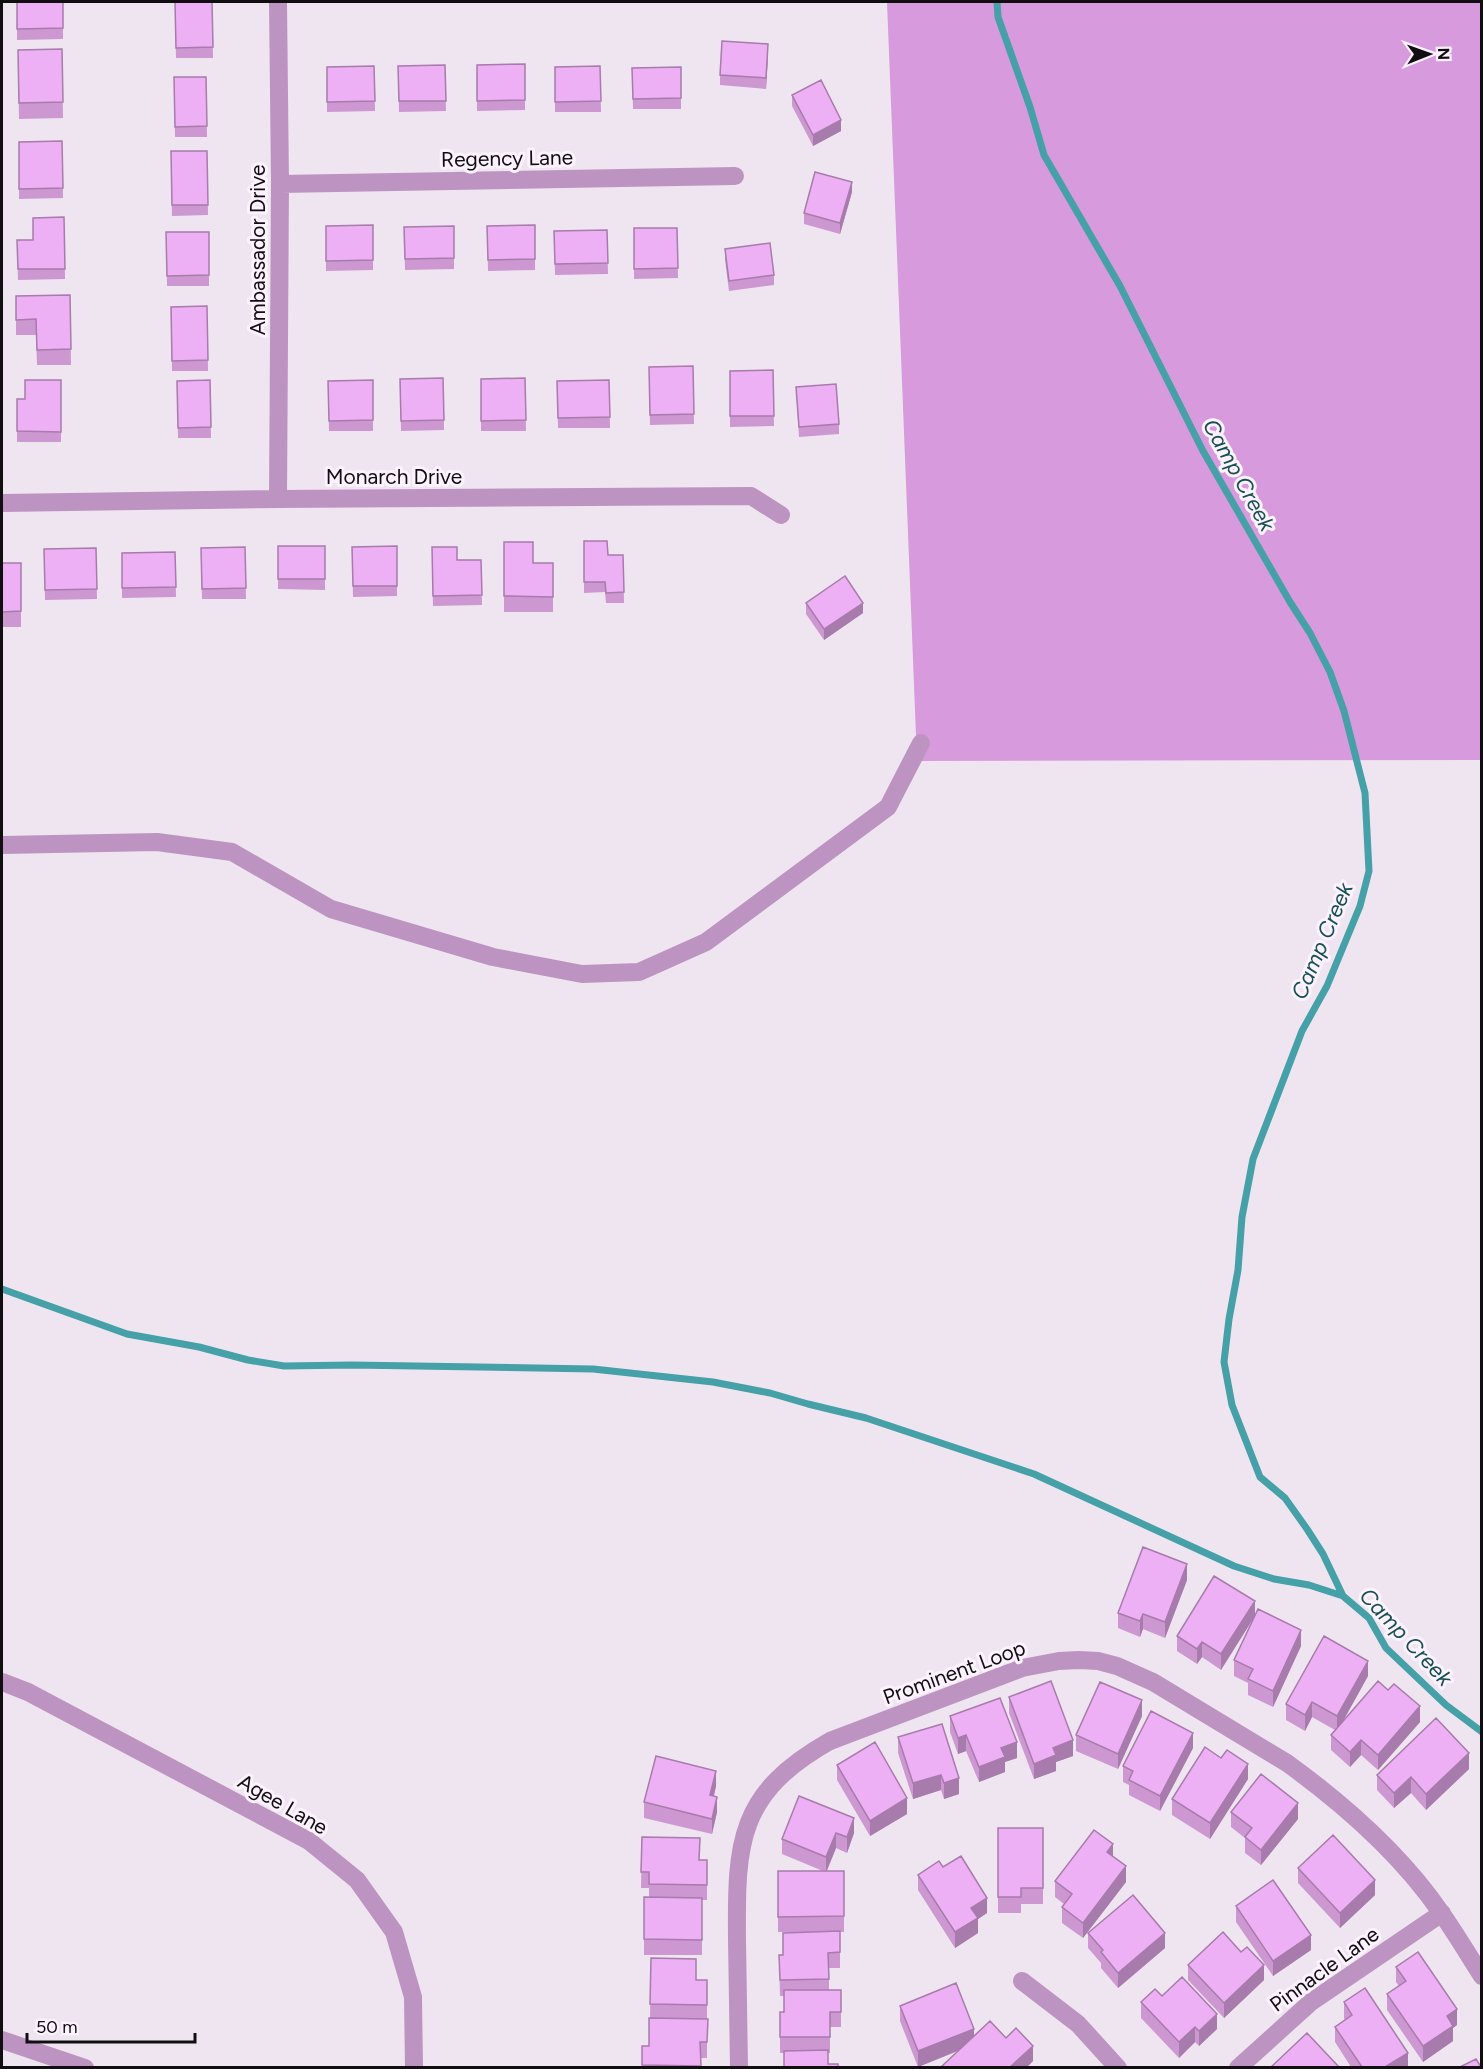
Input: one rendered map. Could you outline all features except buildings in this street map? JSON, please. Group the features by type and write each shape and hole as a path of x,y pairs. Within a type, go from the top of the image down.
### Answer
{"street":[{"name":"Ambassador Drive","path":"278,2 280,184 278,499"},
{"name":"Regency Lane","path":"280,184 735,176"},
{"name":"Monarch Drive","path":"2,503 751,496 781,515"},
{"path":"2,845 157,842 232,852 331,909 493,957 582,974 639,972 706,942 888,807 921,742"},
{"name":"Prominent Loop","path":"739,2067 737,1872 745,1832 761,1800 787,1769 830,1741 1022,1668 1040,1664 1079,1660 1098,1661 1133,1672 1287,1763 1329,1794 1372,1833 1411,1874 1442,1913 1482,1976"},
{"name":"Agee Lane","path":"2,1682 38,1697 309,1841 357,1880 394,1932 413,1997 414,2067"},
{"name":"Pinnacle Lane","path":"1238,2067 1311,2002 1442,1913"},
{"path":"1023,1981 1078,2024 1118,2067"},
{"path":"2,2040 85,2067"}],"shaded area":[{"path":"887,2 1481,2 1481,760 917,761"}],"waterway":[{"name":"Camp Creek","path":"997,2 998,17 1030,107 1044,155 1120,286 1203,451 1310,633 1330,672 1344,711 1365,793 1369,871 1360,906 1327,986 1302,1031 1253,1159 1242,1217 1238,1270 1224,1362 1232,1405 1260,1477 1285,1498 1307,1529 1323,1554 1343,1596 1369,1618 1386,1648 1446,1705 1482,1732"},
{"path":"2,1289 127,1334 284,1366 593,1369 713,1382 770,1393 866,1418 1034,1474 1234,1566 1274,1579 1309,1585 1343,1596"}]}
